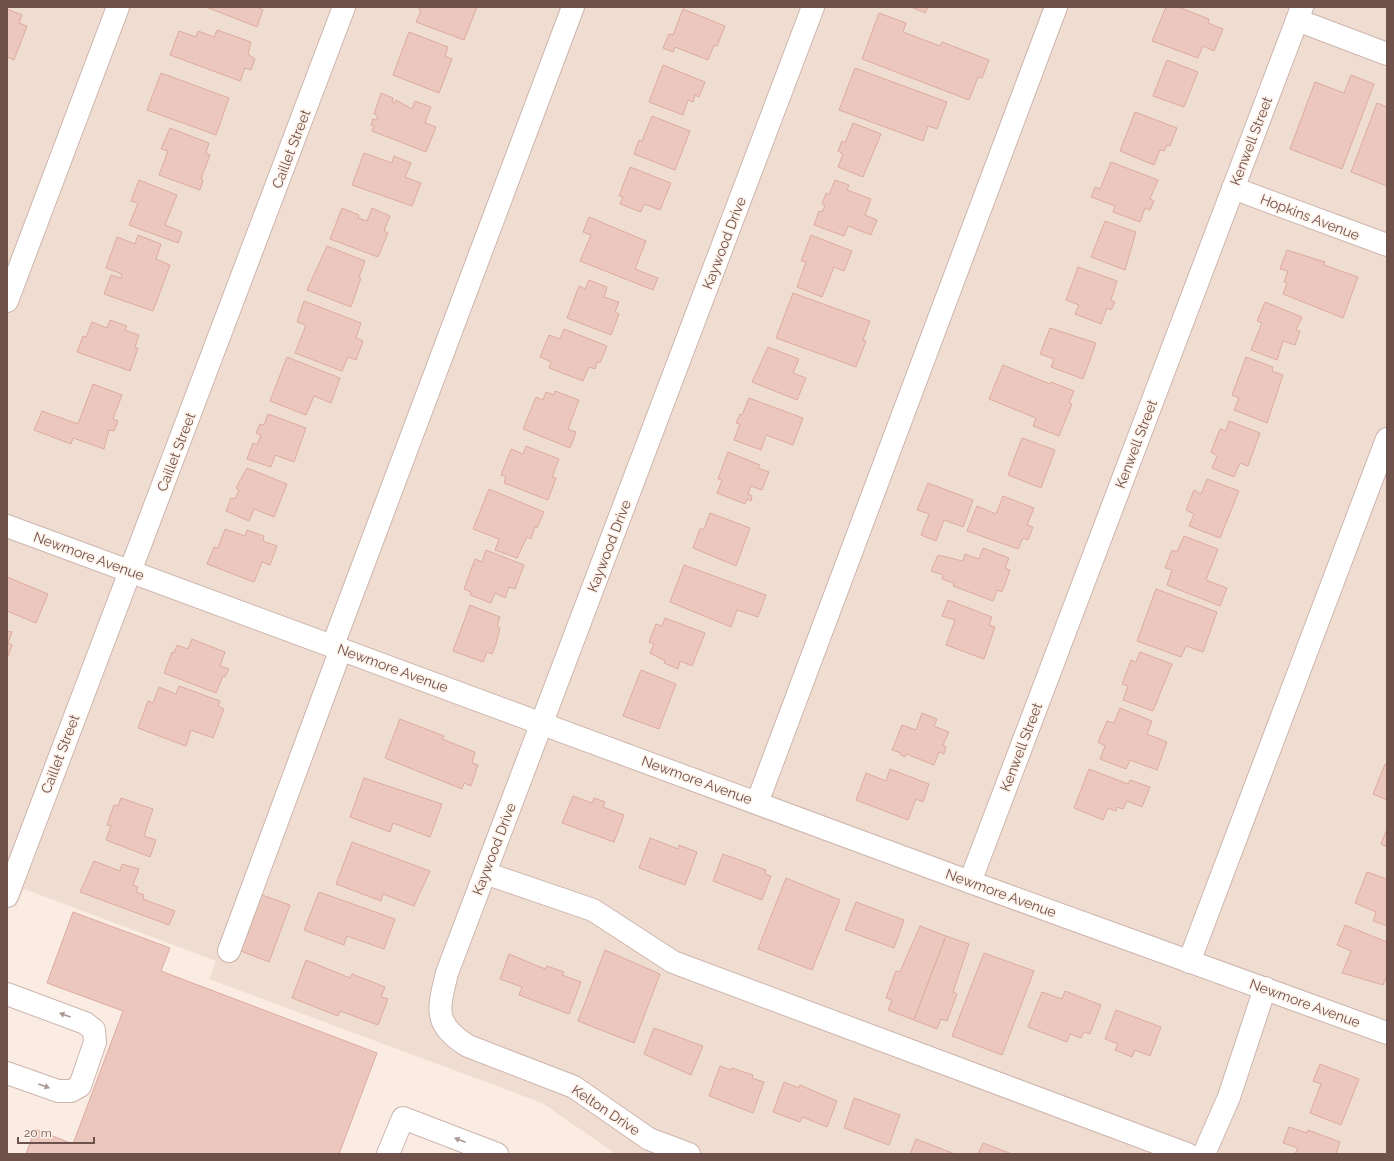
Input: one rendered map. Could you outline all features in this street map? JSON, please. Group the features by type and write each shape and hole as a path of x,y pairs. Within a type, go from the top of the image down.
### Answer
{"street":[{"path":"7,301 118,7"},
{"name":"Caillet Street","path":"7,896 344,7"},
{"path":"229,951 337,647 573,7"},
{"name":"Kaywood Drive","path":"500,1059 468,1046 453,1036 442,1021 439,1011 447,974 813,7"},
{"path":"757,803 1056,7"},
{"path":"1299,14 1387,54"},
{"name":"Kenwell Street","path":"970,882 1299,14"},
{"name":"Hopkins Avenue","path":"1233,188 1387,245"},
{"path":"1188,962 1387,439"},
{"name":"Newmore Avenue","path":"7,526 542,722 970,882 1387,1033"},
{"path":"485,873 593,910 673,962 1187,1154"},
{"path":"1204,1154 1229,1098 1264,988"},
{"path":"7,994 85,1023 94,1030 95,1042 80,1086 71,1091 58,1091 7,1073"},
{"name":"Kelton Drive","path":"500,1059 574,1087 649,1139 690,1154"},
{"path":"388,1154 403,1118 497,1154"}],"shaded area":[{"path":"7,7 1387,7 1387,1154 616,1154 542,1103 209,979 216,961 24,889 16,907 7,904"}],"building":[{"path":"206,7 257,7 263,10 257,27"},
{"path":"420,7 477,7 464,40 416,22 421,11 419,10"},
{"path":"911,7 928,7 925,13"},
{"path":"1166,7 1178,7 1209,19 1208,23 1223,29 1214,51 1203,46 1198,58 1152,41"},
{"path":"7,9 22,15 19,23 27,26 14,60 7,57"},
{"path":"683,9 725,26 717,46 714,45 708,60 675,47 673,52 663,48 669,34 673,35"},
{"path":"879,13 906,23 903,32 940,46 942,42 989,60 982,78 978,77 969,100 862,59"},
{"path":"217,30 251,42 248,54 255,59 251,70 245,68 240,81 170,55 179,31 196,37 198,31 214,37"},
{"path":"409,32 448,47 445,56 452,59 439,93 393,75"},
{"path":"1167,60 1198,72 1184,107 1153,96"},
{"path":"663,65 705,82 699,97 695,95 693,102 688,100 683,115 649,102"},
{"path":"855,68 947,102 937,129 928,126 923,141 839,110"},
{"path":"161,73 229,98 216,135 147,110"},
{"path":"1351,75 1374,84 1342,169 1290,149 1315,82 1344,93"},
{"path":"381,93 393,98 392,102 395,103 396,100 412,109 415,101 431,107 425,123 436,127 426,152 372,131 374,126 371,125 373,119 376,120 378,116 374,114"},
{"path":"1377,103 1387,107 1387,186 1351,172"},
{"path":"1135,112 1177,128 1170,146 1167,145 1164,151 1160,150 1154,165 1120,151"},
{"path":"652,116 690,131 675,170 634,154 639,140 642,141"},
{"path":"853,123 881,134 863,177 838,167 843,154 838,151 842,141 845,143"},
{"path":"170,128 209,143 206,153 210,155 201,179 203,180 200,190 159,175 168,151 161,149"},
{"path":"364,153 392,163 394,156 411,163 405,177 421,183 412,206 352,185"},
{"path":"1111,162 1158,180 1150,199 1154,201 1150,210 1145,208 1140,222 1113,212 1115,206 1091,197 1095,187 1100,189"},
{"path":"630,167 671,183 660,210 644,204 641,212 620,204 623,197 619,196"},
{"path":"139,180 177,195 165,225 182,232 178,243 129,225 138,203 131,201"},
{"path":"835,180 849,185 847,190 871,199 865,215 877,220 871,235 848,226 844,236 814,225 819,211 822,212 825,206 822,204 826,193 829,195"},
{"path":"342,208 359,215 358,218 367,221 372,208 390,216 384,231 388,233 378,257 330,239"},
{"path":"589,217 646,241 635,269 658,278 653,290 580,261 591,235 583,232"},
{"path":"1105,221 1136,232 1125,270 1091,257"},
{"path":"138,235 161,244 156,259 170,265 153,311 104,294 111,275 121,278 122,274 106,268 117,237 135,244"},
{"path":"811,235 852,251 844,271 834,267 822,297 797,287 806,262 801,261"},
{"path":"327,246 365,261 351,307 307,290"},
{"path":"1287,250 1325,262 1324,265 1358,277 1343,318 1283,294 1287,283 1284,282 1288,271 1280,269"},
{"path":"1078,267 1117,281 1111,300 1115,302 1111,310 1107,308 1101,324 1075,314 1079,305 1066,300"},
{"path":"589,280 607,287 604,297 619,302 615,312 619,314 611,335 567,318 579,286 585,289"},
{"path":"793,293 870,321 863,340 866,341 856,367 776,338"},
{"path":"304,301 361,323 356,338 363,341 356,360 348,357 342,371 295,353 306,325 297,322"},
{"path":"1265,302 1302,317 1296,330 1300,331 1295,345 1283,341 1277,360 1251,350 1262,323 1257,321"},
{"path":"110,320 127,326 125,330 139,335 135,347 138,348 130,371 77,352 83,336 86,337 92,322 107,328"},
{"path":"1050,328 1096,343 1083,379 1051,367 1054,359 1040,354"},
{"path":"564,329 607,346 600,363 597,362 595,369 589,367 583,381 549,368 551,362 540,357 549,335 560,339"},
{"path":"768,347 799,359 793,373 806,378 797,400 752,382"},
{"path":"287,357 340,378 331,403 314,396 306,415 270,401"},
{"path":"1246,357 1273,367 1272,371 1283,375 1267,423 1234,410 1239,398 1232,395"},
{"path":"1003,365 1050,384 1051,382 1074,391 1069,403 1072,404 1059,436 1033,426 1036,418 989,399"},
{"path":"93,384 122,395 113,419 118,421 114,431 109,430 104,449 73,438 71,444 34,430 42,411 78,424"},
{"path":"555,391 579,400 568,429 576,432 570,448 523,429 536,397 543,400 546,392 554,395"},
{"path":"749,398 803,418 793,445 766,435 761,450 734,440 740,424 736,423 740,414 742,415"},
{"path":"268,414 306,428 294,462 275,455 271,467 247,459 253,443 257,445 261,435 256,433 260,424 264,425"},
{"path":"1229,421 1260,433 1248,466 1240,463 1234,477 1212,468 1217,456 1211,452 1220,429 1226,431"},
{"path":"1022,438 1055,450 1041,488 1008,475"},
{"path":"526,446 559,459 552,477 556,478 548,500 504,483 506,476 501,475 511,449 523,454"},
{"path":"728,452 760,465 758,468 769,472 762,490 751,486 748,494 752,496 751,501 747,499 745,504 717,493 722,480 718,479"},
{"path":"247,468 287,484 274,517 254,509 249,521 226,511 231,498 235,499 239,490 236,488"},
{"path":"1207,479 1239,491 1220,538 1189,526 1194,514 1186,510 1194,490 1201,494"},
{"path":"928,483 973,500 963,527 944,520 936,541 921,535 929,514 917,510"},
{"path":"489,489 544,512 537,528 535,527 531,539 527,537 517,558 495,550 499,539 473,529"},
{"path":"1003,496 1034,508 1027,525 1033,527 1028,540 1023,538 1018,549 967,531 977,506 996,514"},
{"path":"710,513 750,528 736,566 693,548 700,529 704,529"},
{"path":"225,529 245,536 247,530 264,536 263,541 277,546 270,565 262,562 254,582 207,564 214,547 218,548"},
{"path":"1184,536 1218,549 1206,580 1227,588 1220,606 1167,585 1172,570 1165,568 1172,550 1177,552"},
{"path":"983,548 1009,558 1005,568 1010,570 1002,592 997,590 993,601 953,586 954,583 942,579 943,575 931,571 938,555 963,561 965,554 979,559"},
{"path":"486,550 524,565 515,589 509,587 505,598 495,593 491,603 470,595 471,592 464,589 475,559 482,562"},
{"path":"684,565 766,595 758,617 737,610 731,627 670,602"},
{"path":"7,577 48,594 36,623 7,611"},
{"path":"1156,589 1217,612 1203,652 1186,646 1181,657 1137,641"},
{"path":"948,600 992,617 989,625 995,627 984,659 946,645 955,620 942,616"},
{"path":"470,605 500,617 497,626 500,628 496,644 492,654 487,652 483,662 453,651"},
{"path":"665,618 705,633 692,666 680,661 678,669 664,663 665,661 650,653 654,644 649,642 656,624 662,626"},
{"path":"7,631 12,632 8,643 12,645 7,659"},
{"path":"192,639 225,652 220,666 229,669 225,677 223,676 216,693 164,673 172,652 174,653 177,645 188,649"},
{"path":"1140,652 1172,664 1153,711 1123,700 1128,686 1122,684 1131,660 1136,662"},
{"path":"641,670 676,684 659,729 623,716"},
{"path":"179,686 220,701 218,706 224,709 213,738 191,730 186,746 138,728 148,701 153,703 159,687 176,694"},
{"path":"1120,708 1152,721 1147,734 1167,742 1157,770 1130,760 1126,769 1100,759 1105,746 1098,742 1107,721 1114,723"},
{"path":"922,713 937,719 934,726 949,732 943,745 946,747 944,754 939,752 934,765 906,754 905,757 901,755 901,753 892,750 902,725 916,730"},
{"path":"400,719 444,736 442,739 475,752 472,763 478,765 471,786 464,783 462,789 385,758"},
{"path":"1385,764 1387,765 1387,800 1373,794"},
{"path":"890,769 929,784 923,802 916,799 908,820 856,800 866,773 886,781"},
{"path":"1089,769 1128,784 1130,780 1150,787 1142,807 1127,801 1123,809 1117,807 1116,811 1108,808 1103,820 1074,808"},
{"path":"364,778 442,804 430,837 393,823 390,832 350,817"},
{"path":"573,796 592,803 594,798 605,802 603,807 624,815 614,842 562,823"},
{"path":"121,798 153,809 144,836 156,840 150,857 106,840 111,826 107,825 114,805 118,806"},
{"path":"1387,829 1387,847 1381,844"},
{"path":"650,838 678,849 679,845 697,852 685,885 639,868"},
{"path":"352,842 430,871 414,906 383,894 381,901 336,884"},
{"path":"723,854 766,870 765,874 771,876 762,900 713,881"},
{"path":"94,861 120,871 122,864 139,869 133,885 138,887 136,892 144,895 143,899 175,911 169,925 80,892"},
{"path":"1367,872 1387,879 1387,926 1373,921 1376,912 1355,903"},
{"path":"786,878 840,900 812,970 758,949"},
{"path":"319,892 395,919 384,949 347,936 344,945 304,930"},
{"path":"262,895 290,905 269,962 241,951"},
{"path":"856,902 904,920 894,948 845,930"},
{"path":"73,912 170,948 161,971 377,1053 339,1154 26,1154 35,1129 73,1144 123,1011 47,983"},
{"path":"1345,925 1387,942 1387,975 1383,985 1342,973 1351,951 1337,945"},
{"path":"920,926 946,936 914,1020 888,1010 892,1000 886,998 896,971 900,972"},
{"path":"946,936 969,944 953,992 957,994 947,1021 941,1019 937,1029 914,1020"},
{"path":"605,950 660,974 634,1043 578,1021"},
{"path":"984,953 1034,971 1002,1055 952,1036"},
{"path":"509,954 545,969 547,966 564,972 562,975 581,982 569,1014 519,995 522,987 500,979"},
{"path":"306,960 350,978 352,974 385,987 381,997 388,999 378,1025 340,1011 338,1016 292,998"},
{"path":"1065,991 1101,1005 1090,1034 1084,1032 1081,1038 1070,1034 1067,1042 1028,1027 1042,992 1062,999"},
{"path":"1116,1010 1161,1027 1150,1056 1135,1050 1132,1057 1115,1050 1118,1044 1105,1039"},
{"path":"654,1028 703,1046 691,1075 644,1054"},
{"path":"1320,1064 1359,1079 1341,1125 1310,1113 1321,1084 1313,1081"},
{"path":"720,1066 731,1070 732,1068 753,1075 752,1078 764,1082 753,1113 709,1096"},
{"path":"784,1082 799,1088 800,1085 837,1101 827,1127 802,1117 800,1122 773,1112"},
{"path":"854,1098 900,1115 889,1145 844,1128"},
{"path":"1289,1127 1307,1133 1308,1130 1340,1142 1336,1154 1295,1154 1298,1148 1283,1143"},
{"path":"916,1139 955,1154 910,1154"},
{"path":"983,1143 1012,1154 978,1154"}]}
